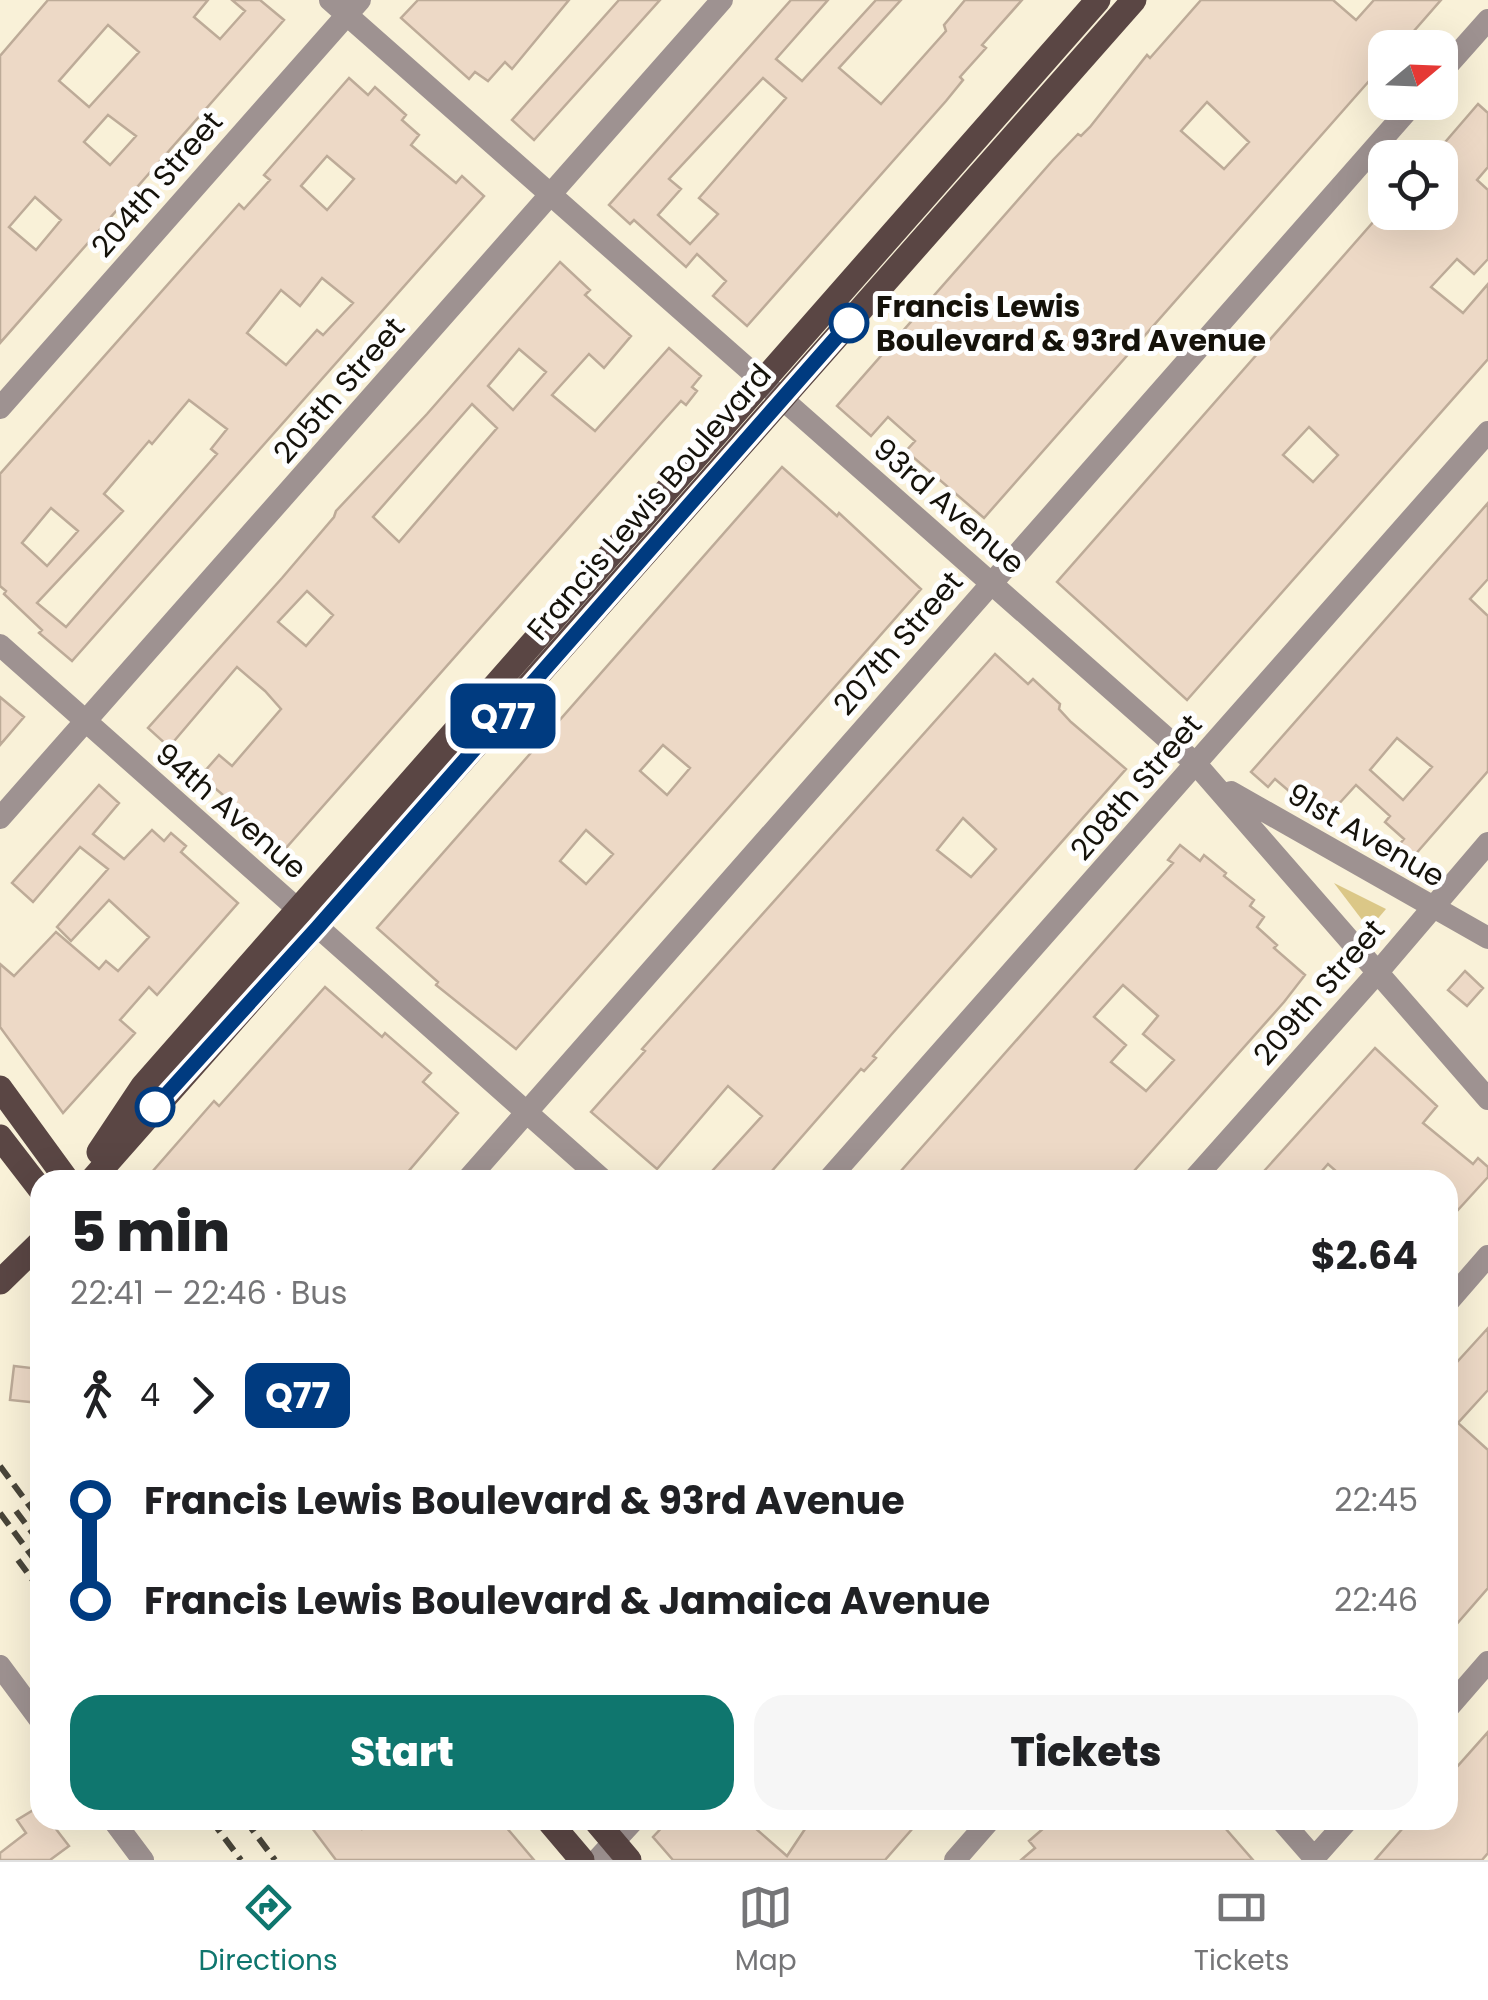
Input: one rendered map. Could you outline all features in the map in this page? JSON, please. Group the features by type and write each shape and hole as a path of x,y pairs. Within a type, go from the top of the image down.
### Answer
{"main road":[{"name":"Francis Lewis Boulevard","path":"93,1170 104,1143 143,1086 1098,0"},
{"name":"Francis Lewis Boulevard","path":"98,1170 318,927 1134,0"},
{"path":"0,1088 61,1170"},
{"path":"0,1137 30,1176"},
{"path":"0,1282 30,1253"},
{"path":"556,1830 582,1860"},
{"path":"601,1830 614,1854"}],"street":[{"name":"205th Street","path":"0,818 722,0"},
{"name":"93rd Avenue","path":"345,5 550,194 1196,764 1488,1099"},
{"name":"204th Street","path":"0,408 345,5"},
{"path":"1458,54 1488,20"},
{"name":"207th Street","path":"475,1170 1399,120"},
{"name":"208th Street","path":"837,1170 1488,432"},
{"name":"94th Avenue","path":"0,644 592,1170"},
{"name":"91st Avenue","path":"1215,783 1488,938"},
{"name":"209th Street","path":"1203,1170 1488,842"},
{"path":"1458,1290 1488,1256"},
{"path":"1458,1696 1488,1662"},
{"path":"0,1666 30,1706"},
{"path":"120,1830 143,1860"},
{"path":"614,1854 628,1830"},
{"path":"958,1859 982,1830"},
{"path":"1290,1830 1315,1859 1340,1830"}],"shaded area":[{"path":"1334,883 1386,909 1369,929"}],"building":[{"path":"48,0 208,0 194,17 220,39 245,11 232,0 260,0 284,20 0,343 0,56","holes":["108,25 139,52 89,107 59,81","108,115 136,136 110,165 84,142","35,197 61,220 36,250 9,227"]},
{"path":"418,0 569,0 512,69 505,62 488,81 475,72 469,79 401,18"},
{"path":"619,0 660,0 534,140 512,120"},
{"path":"791,0 828,0 776,59 802,81 876,0 901,0 839,68 881,104 946,31 944,25 965,0 1022,0 982,45 986,48 960,77 963,80 946,101 747,326 713,296 726,281 697,254 686,267 634,220 630,224 609,205","holes":["763,78 786,98 699,198 718,214 690,244 658,215 681,189 669,179"]},
{"path":"1201,0 1333,0 1356,20 1374,0 1441,0 1415,30 1368,30 1368,82 984,518 906,451 915,441 888,417 871,436 837,406 1053,160 1090,127 1147,55 1150,58","holes":["1207,102 1249,142 1224,169 1181,131"]},
{"path":"349,78 368,95 375,87 406,115 402,120 419,135 411,145 456,183 462,176 484,196 72,661 39,633 42,630 0,586 0,474 239,204 244,209 270,180 264,175","holes":["327,156 354,179 327,210 301,186","322,278 353,303 323,335 317,330 286,365 247,333 281,290 300,306","189,400 227,429 211,449 217,454 66,627 37,603 123,511 104,494 149,441 152,444","51,508 78,531 47,566 22,543"]},
{"path":"1478,104 1488,113 1488,167 1477,180 1488,190 1488,259 1474,274 1457,259 1431,287 1463,313 1488,284 1488,359 1187,700 1057,582 1368,228 1458,230 1458,140 1447,140","holes":["1309,427 1338,455 1313,482 1283,455"]},
{"path":"560,262 590,290 585,295 631,336 604,368 589,354 552,395 595,431 669,348 701,376 692,387 697,391 686,405 681,401 286,848 204,779 204,772 219,755 232,766 281,709 265,691 237,667 169,747 148,728 282,578 336,511","holes":["519,349 546,372 513,410 488,386","472,404 497,428 399,542 373,517","307,591 333,615 306,646 278,622"]},
{"path":"782,467 837,516 839,513 921,589 516,1049 436,985 438,982 377,928","holes":["663,745 690,768 667,795 640,771","586,830 613,854 586,884 560,861"]},
{"path":"1488,503 1488,579 1470,599 1488,616 1488,771 1413,857 1399,845 1404,839 1385,822 1390,816 1356,785 1326,818 1275,779 1268,787 1251,772","holes":["1397,738 1432,767 1403,800 1370,770"]},
{"path":"995,654 1028,684 1033,679 1060,704 1059,709 1071,722 1126,769 891,1035 873,1056 876,1058 864,1071 861,1069 773,1170 713,1170 762,1116 728,1086 657,1169 591,1112 645,1051 642,1049","holes":["963,818 996,849 971,877 937,850"]},
{"path":"0,697 24,717 0,745"},
{"path":"99,785 119,803 93,834 124,859 152,830 164,841 171,833 186,846 181,852 238,903 157,995 149,987 120,1020 135,1033 63,1113 0,1027 0,964 14,976 56,932 99,969 106,961 118,971 149,937 109,900 71,941 57,927 108,869 80,847 33,902 12,883"},
{"path":"1180,845 1200,861 1204,855 1254,900 1250,906 1264,917 1257,927 1305,975 1284,1002 1135,1170 902,1170 1173,863 1168,860","holes":["1123,985 1158,1016 1143,1034 1174,1060 1146,1091 1111,1062 1126,1045 1094,1017"]},
{"path":"1465,971 1483,988 1467,1006 1448,990"},
{"path":"325,987 431,1073 423,1082 458,1113 410,1170 154,1170 214,1101 219,1106"},
{"path":"1375,1048 1437,1106 1423,1123 1473,1164 1478,1158 1488,1167 1488,1177 1458,1210 1458,1170 1335,1170 1328,1164 1323,1170 1265,1170"},
{"path":"1488,1328 1488,1390 1458,1423 1458,1361"},
{"path":"14,1366 30,1368 30,1402 10,1400"},
{"path":"1458,1423 1488,1450 1488,1588 1458,1622"},
{"path":"1488,1732 1488,1853 1482,1860 1375,1860 1401,1830 1458,1830 1458,1766"},
{"path":"30,1812 30,1830 57,1830 69,1846 50,1860 0,1860 0,1853 26,1833 17,1820"},
{"path":"314,1830 508,1830 534,1860 336,1860"},
{"path":"660,1830 757,1830 787,1856 804,1830 911,1830 885,1860 673,1860 653,1837"},
{"path":"1042,1830 1227,1830 1253,1860 1021,1860 1035,1848 1029,1841"}],"railway":[{"path":"0,1466 30,1506"},
{"path":"16,1511 30,1530"},
{"path":"0,1513 30,1554"},
{"path":"18,1560 30,1576"},
{"path":"218,1830 241,1860"},
{"path":"252,1830 275,1860"}],"bus line":[{"name":"Q77","path":"155,1107 849,323"}],"place":[{"name":"Francis Lewis Boulevard & 93rd Avenue","path":"849,323"}]}
